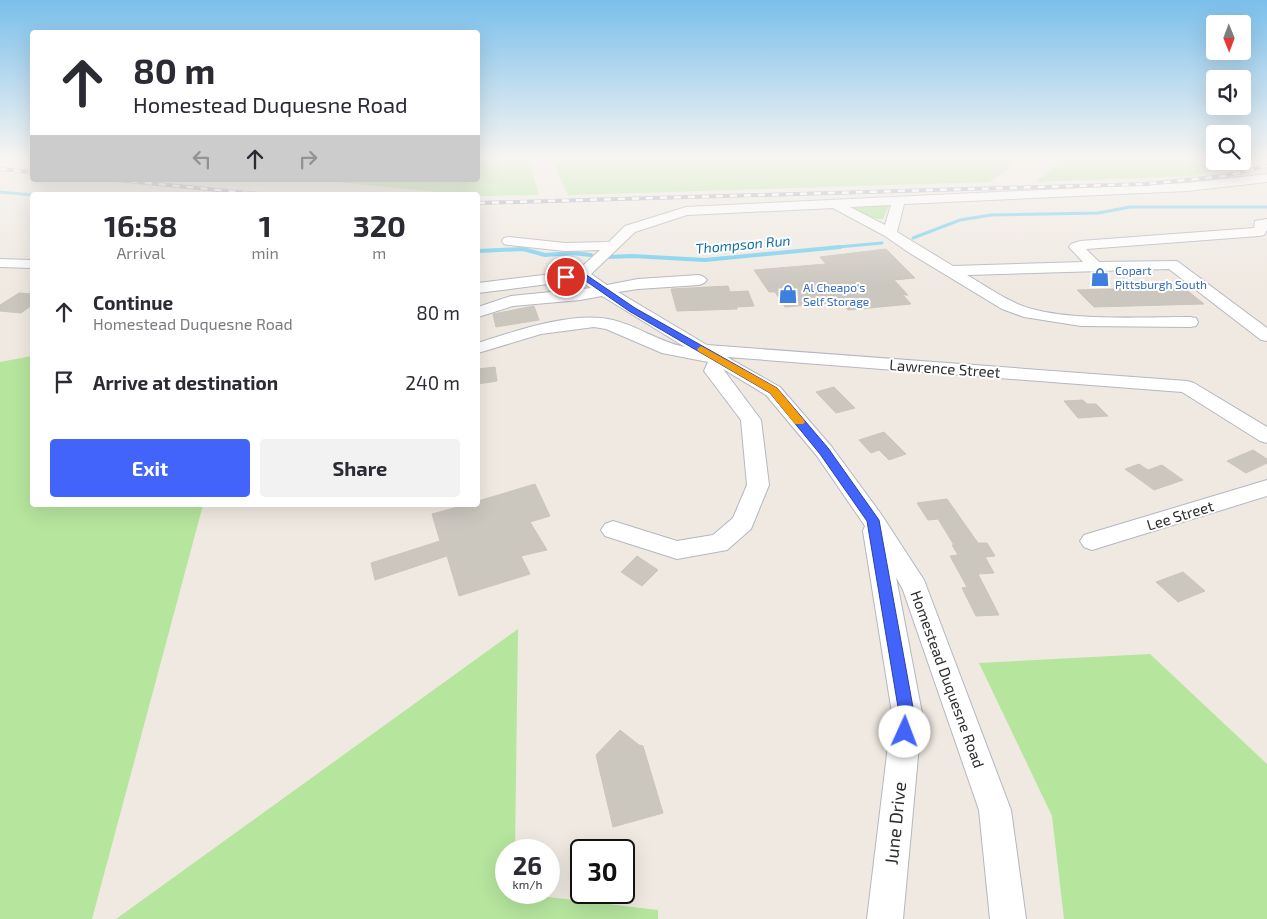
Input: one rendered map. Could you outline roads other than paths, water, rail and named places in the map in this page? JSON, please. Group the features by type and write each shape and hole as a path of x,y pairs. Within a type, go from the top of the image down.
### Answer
{"street":[{"path":"480,288 582,275 610,246 630,229 686,211 922,200"},
{"path":"890,233 899,201"},
{"path":"835,204 890,233 913,249 1008,306 1030,314 1081,321 1190,322"},
{"path":"1095,266 1076,247 1080,245 1259,232 1261,229 1260,224 1267,222"},
{"path":"509,241 565,247 610,246"},
{"path":"0,263 30,264"},
{"path":"950,271 1172,264 1267,336"},
{"name":"Homestead Duquesne Road","path":"582,275 632,310 773,390 824,451 873,520 914,587 995,810 1008,919"},
{"path":"480,311 511,301 606,292 638,284 700,280"},
{"path":"480,347 539,329 594,322 624,330 668,349 711,354 713,371 751,420 758,485 743,523 719,543 677,550 613,530"},
{"name":"Lawrence Street","path":"711,354 1187,387 1267,436"},
{"name":"Lee Street","path":"1092,541 1267,488"},
{"name":"June Drive","path":"873,520 906,713 885,919"}],"waterway":[{"name":"Thompson Run","path":"913,238 960,220 991,215 1098,213 1130,207 1267,207"},
{"name":"Thompson Run","path":"827,248 882,243"},
{"name":"Thompson Run","path":"606,257 632,256 705,260 840,247"},
{"name":"Thompson Run","path":"480,251 523,249 545,255 572,253 591,255"}],"railway":[{"path":"480,203 587,200"}],"place":[{"name":"Copart Pittsburgh South","path":"1100,277"},
{"name":"Al Cheapo's Self Storage","path":"788,294"}]}
